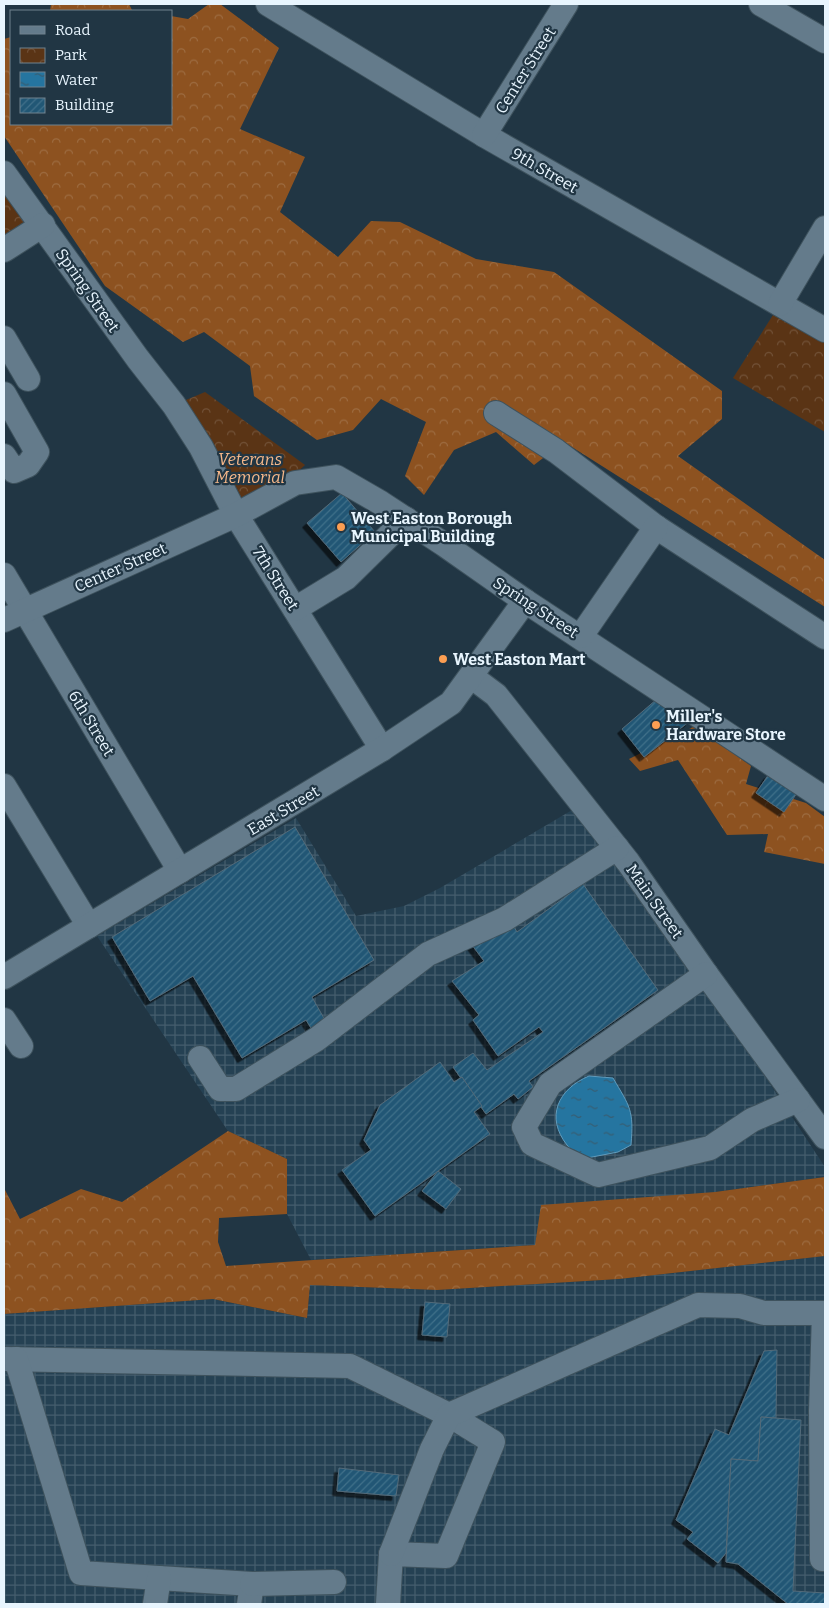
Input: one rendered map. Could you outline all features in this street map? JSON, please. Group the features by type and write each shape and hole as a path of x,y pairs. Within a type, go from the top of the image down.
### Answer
{"street":[{"name":"9th Street","path":"268,4 484,135 825,330"},
{"name":"Center Street","path":"484,135 566,4"},
{"path":"761,4 825,41"},
{"name":"Spring Street","path":"4,173 138,359 174,405"},
{"path":"4,250 43,226"},
{"path":"780,304 825,228"},
{"path":"4,338 28,379"},
{"path":"4,394 38,452 28,466 9,464"},
{"name":"7th Street","path":"174,405 201,446 236,515 382,749"},
{"path":"496,413 556,451 656,528 825,637"},
{"name":"Spring Street","path":"236,515 296,483 336,477 406,519 525,601 581,636 825,799"},
{"name":"Center Street","path":"4,620 236,515"},
{"path":"295,609 346,578 406,519"},
{"path":"581,636 656,528"},
{"name":"6th Street","path":"4,574 180,872"},
{"name":"East Street","path":"4,977 382,749 451,704 525,601"},
{"name":"Main Street","path":"472,677 496,695 617,848 825,1137"},
{"path":"4,786 89,926"},
{"path":"200,1058 220,1089 236,1089 317,1039 428,954 505,919 617,848"},
{"path":"706,974 550,1084 524,1127 532,1144 598,1175 710,1148 752,1120 798,1100"},
{"path":"4,1020 21,1046"},
{"path":"388,1604 391,1554 432,1450 449,1415 698,1305 740,1306 764,1313 824,1313 822,1559 825,1559"},
{"path":"334,1582 250,1594 159,1578 81,1573 10,1359 350,1366 449,1415 493,1442 446,1556 391,1554"},
{"path":"156,1604 159,1578"}],"shaded area":[{"path":"584,803 825,1167 825,1177 715,1192 535,1245 311,1260 287,1214 287,1159 228,1131 97,936 296,818 356,916 404,906 440,888"},
{"path":"825,1256 825,1604 4,1604 4,1314 213,1299 307,1318 310,1285 437,1290 619,1279"}],"green space":[{"path":"51,4 129,4 132,10 50,10"},
{"path":"209,4 220,4 279,48 240,129 305,157 280,212 338,257 371,221 400,222 476,259 554,272 722,391 722,419 678,456 825,560 825,607 564,442 534,465 496,432 454,450 424,495 405,476 426,422 381,399 353,430 317,440 254,396 250,366 204,332 183,342 105,286 4,136 4,39 10,37 10,125 172,125 172,16 188,19"},
{"path":"4,177 43,225 4,249"},
{"path":"780,304 825,330 825,432 733,378"},
{"name":"Veterans Memorial","path":"205,392 305,465 273,495 236,515 174,405"},
{"path":"695,726 751,766 746,784 806,803 825,817 825,864 764,852 768,834 727,835 678,760 640,771 629,759"},
{"path":"228,1131 287,1159 287,1214 219,1218 218,1242 226,1266 535,1245 541,1205 715,1192 825,1177 825,1256 619,1279 437,1290 310,1285 307,1318 213,1299 4,1314 4,1188 20,1219 81,1189 122,1202"}],"water":[{"path":"589,1076 613,1078 630,1109 632,1133 631,1145 618,1152 587,1158 567,1145 560,1135 556,1114 558,1105 569,1088"}],"building":[{"name":"West Easton Borough Municipal Building","path":"342,493 375,532 341,562 307,523"},
{"name":"Miller's Hardware Store","path":"657,699 690,721 644,757 622,729"},
{"path":"769,774 797,793 784,812 756,793"},
{"path":"295,827 374,960 312,997 325,1020 311,1028 306,1020 242,1058 193,976 150,1001 112,937"},
{"path":"583,884 658,990 529,1081 533,1087 518,1099 514,1094 486,1114 453,1067 473,1053 487,1070 543,1032 539,1027 498,1056 473,1020 479,1015 452,981 484,961 472,945 514,927 517,932"},
{"path":"440,1062 454,1082 462,1077 482,1106 474,1112 490,1134 375,1216 342,1170 371,1150 364,1140 380,1105"},
{"path":"438,1171 461,1189 446,1209 422,1191"},
{"path":"425,1302 450,1304 447,1337 422,1335"},
{"path":"777,1350 776,1418 761,1417 758,1461 731,1459 726,1553 718,1563 687,1539 693,1532 676,1520 715,1429 729,1435 764,1351"},
{"path":"761,1417 801,1420 793,1591 825,1593 825,1604 788,1604 738,1564 726,1562 731,1459 758,1461"},
{"path":"339,1468 399,1475 396,1496 337,1491"}],"place":[{"name":"West Easton Borough Municipal Building","path":"341,527"},
{"name":"West Easton Mart","path":"443,659"},
{"name":"Miller's Hardware Store","path":"656,725"}]}
